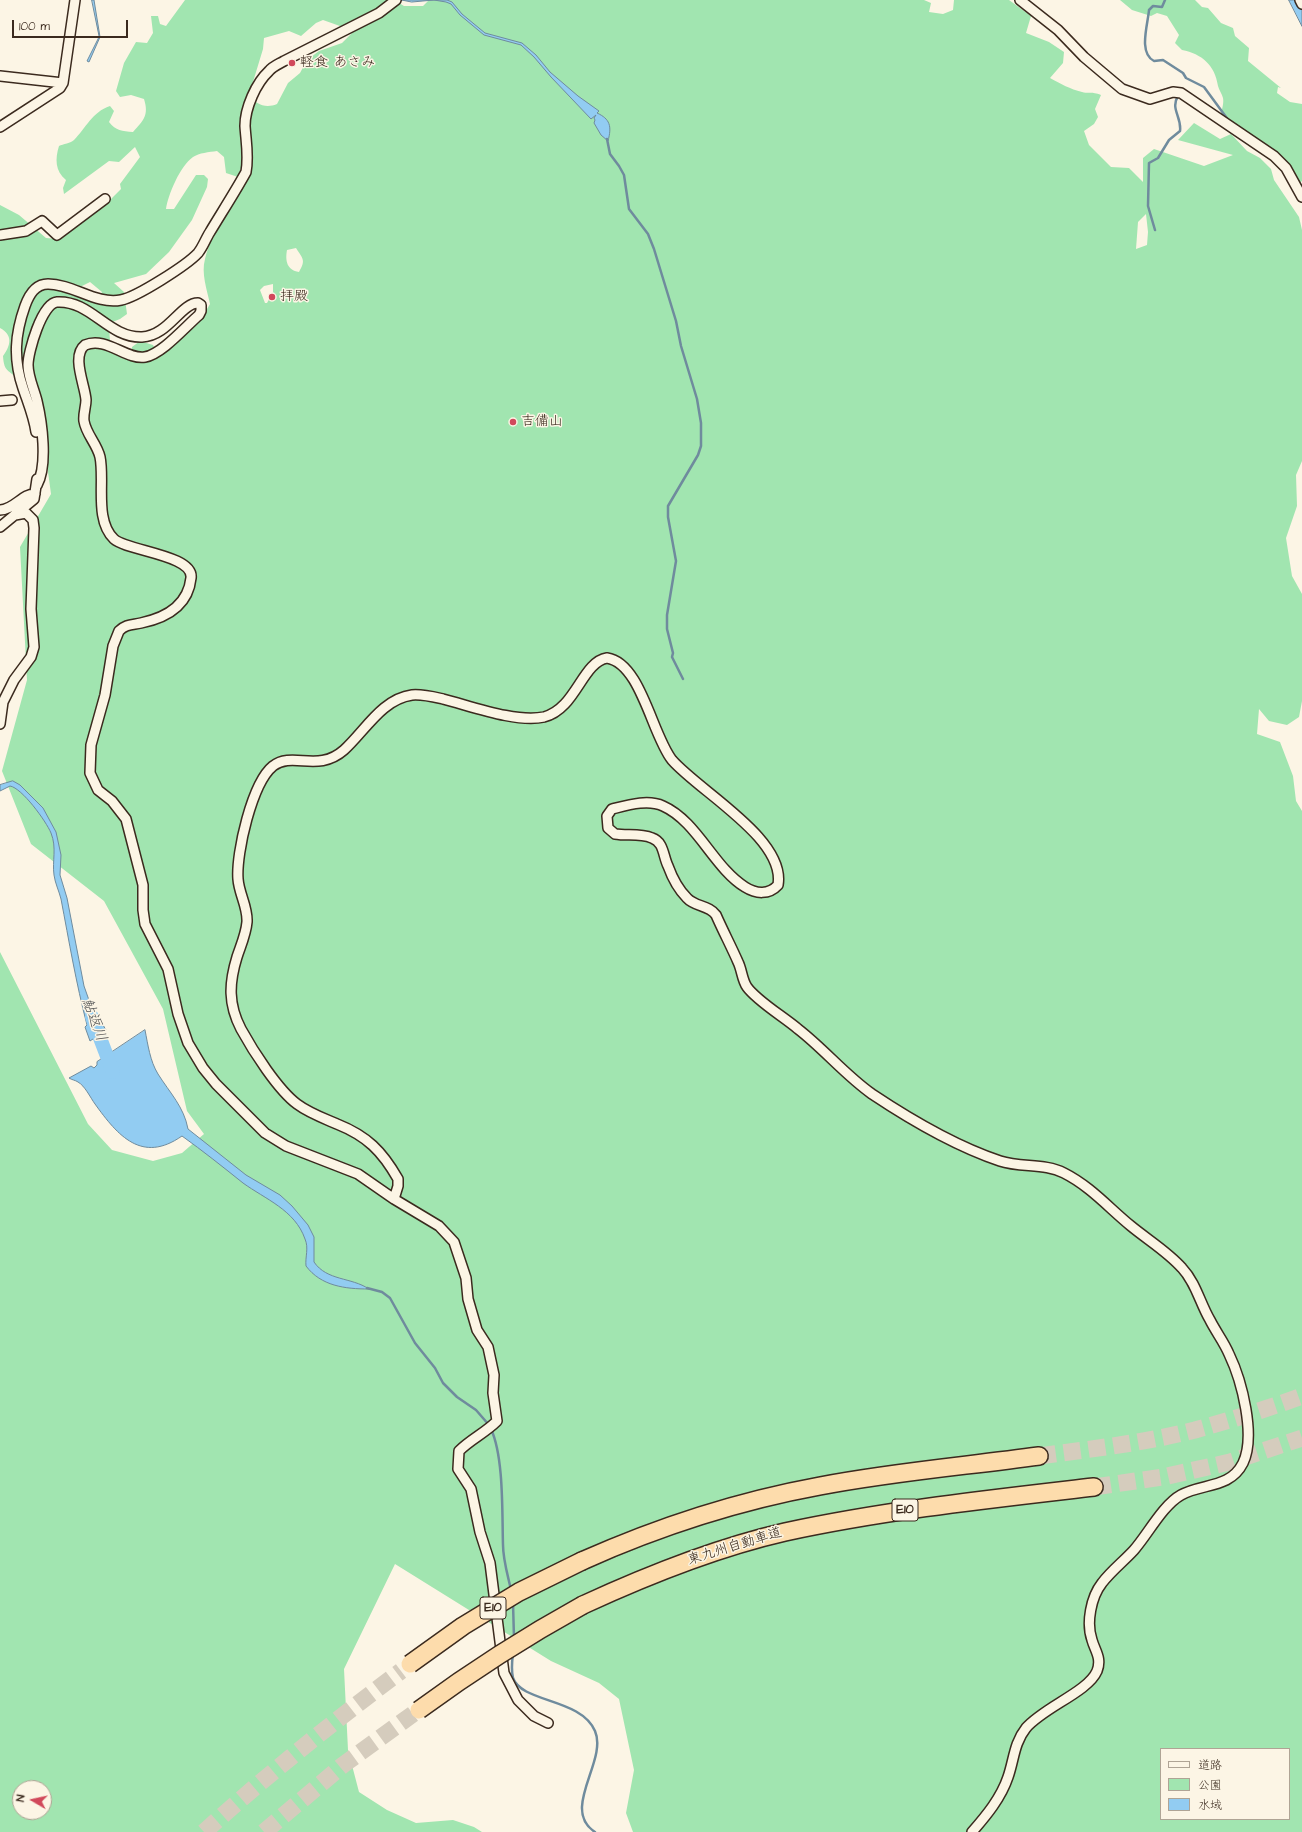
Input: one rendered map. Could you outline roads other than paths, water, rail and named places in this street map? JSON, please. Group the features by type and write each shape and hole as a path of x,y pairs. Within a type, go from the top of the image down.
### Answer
{"highway":[{"name":"E10","path":"406,1668 463,1626 519,1592 611,1548 687,1520 762,1498 820,1486 1039,1456"},
{"name":"東九州自動車道","path":"416,1712 471,1672 530,1634 619,1588 719,1550 784,1532 861,1518 928,1507 1094,1487"}],"street":[{"path":"0,127 60,88 75,0"},
{"path":"0,527 11,516 34,499 37,485 34,423 20,377 16,353 21,320 27,301 33,291 39,286 48,284 63,286 106,300 122,300 140,294 198,253 246,172 248,161 245,127 247,112 263,77 270,69 379,13 396,0"},
{"path":"1020,0 1058,30 1084,58 1122,89 1150,99 1173,92 1181,93 1274,156 1286,168 1302,197"},
{"path":"1300,0 1302,4"},
{"path":"0,76 62,83"},
{"path":"0,235 26,231 42,221 57,235 105,200"},
{"path":"37,485 41,478 42,469 42,438 38,408 29,374 28,362 36,333 47,307 57,302 75,304 112,328 129,336 142,337 160,332 190,305 198,303 201,305 199,315 169,342 149,356 137,356 97,343 85,345 80,350 80,369 86,400 84,421 96,443 100,458 102,505 108,530 117,541 177,561 188,569 192,577 188,591 180,606 168,614 154,620 130,624 119,630 113,646 105,695 91,745 90,773 98,790 112,800 126,819 143,885 143,910 145,924 168,969 178,1014 188,1043 203,1068 222,1091 271,1138 286,1146 358,1174 394,1199 439,1226 454,1242 466,1278 468,1299 478,1330 488,1347 494,1375 493,1393 497,1421 486,1432 472,1438 459,1451 458,1469 471,1488 480,1532 490,1563 504,1673 518,1700 534,1716 548,1722"},
{"path":"0,401 12,400"},
{"path":"0,510 7,510 30,494 35,494"},
{"path":"0,724 3,702 14,680 31,657 34,647 31,609 34,558 33,520 26,513 11,516"},
{"path":"394,1199 398,1186 398,1179 375,1147 357,1133 308,1111 289,1098 256,1053 243,1032 233,1010 230,991 231,982 245,934 247,915 238,881 238,869 244,831 253,798 266,774 273,766 288,761 315,762 334,757 346,748 377,715 402,698 419,694 501,714 530,718 545,716 564,705 580,686 586,674 599,661 603,659 612,659 621,664 630,675 659,738 671,758 686,774 754,831 773,856 778,874 778,885 770,892 757,892 738,882 688,826 662,805 648,803 619,807 612,809 607,816 608,828 615,834 640,835 652,838 659,842 669,868 685,897 692,902 710,909 716,915 738,961 745,984 749,990 811,1040 861,1085 910,1117 948,1138 985,1155 1012,1164 1053,1168 1080,1183 1185,1270 1235,1367 1244,1401 1247,1427 1247,1449 1242,1464 1228,1480 1215,1486 1189,1491 1178,1497 1167,1507 1131,1553 1101,1585 1093,1601 1091,1618 1091,1638 1099,1658 1094,1676 1083,1688 1040,1715 1023,1733 1015,1749 1006,1782 992,1806 972,1832"}],"water":[{"path":"92,0 94,0 100,37 89,62 87,61 99,37"},
{"path":"402,0 434,0 412,2"},
{"path":"434,0 447,0 452,2 462,14 485,33 522,43 536,55 550,72 578,96 599,111 597,113 605,118 610,127 608,141 601,135 594,123 594,118 596,115 591,119 521,45 484,35 460,15 451,4"},
{"path":"1289,0 1297,0 1302,9 1302,26"},
{"path":"13,781 20,785 43,808 56,832 61,855 60,875 67,898 84,986 90,1003 106,1030 90,1041 85,1027 87,1025 76,978 61,899 55,878 53,839 39,813 21,792 10,786 0,791 0,785"},
{"path":"145,1030 155,1069 180,1107 188,1129 246,1175 280,1195 292,1206 308,1225 314,1237 314,1262 319,1268 332,1276 355,1282 369,1289 342,1287 319,1278 306,1266 307,1246 305,1239 294,1220 287,1213 243,1183 182,1136 168,1144 155,1147 143,1147 122,1136 104,1116 83,1086 77,1081 69,1078 91,1066 94,1068 97,1065 97,1062"}],"waterway":[{"path":"1165,0 1162,7 1153,6 1149,10 1145,38 1146,52 1154,61 1163,60 1183,73 1186,78 1204,87 1229,121"},
{"path":"1155,230 1148,206 1149,163 1158,158 1169,140 1180,131 1175,105 1178,96"},
{"path":"607,139 610,154 624,175 629,209 648,234 654,249 676,321 681,346 697,399 701,423 701,446 698,455 668,506 668,517 676,561 667,615 667,629 673,653 672,657 683,679"},
{"name":"鮎返川","path":"92,1017 113,1072"},
{"path":"367,1288 382,1292 390,1298 415,1343 435,1368 443,1383 457,1397 476,1410 489,1425"},
{"path":"491,1429 495,1441 500,1470 503,1551 511,1590"},
{"path":"513,1603 514,1638"},
{"path":"513,1653 512,1675 519,1686 539,1697 578,1712 588,1720 595,1731 597,1743 596,1756 583,1798 582,1811 585,1822 595,1832"}],"tunnel":[{"path":"1039,1456 1176,1435 1235,1418 1302,1396"},
{"path":"1094,1487 1163,1477 1230,1462 1302,1438"},
{"path":"204,1832 301,1749 401,1671"},
{"path":"264,1832 343,1765 413,1714"}],"place":[{"name":"軽食 あさみ","path":"292,63"},
{"name":"拝殿","path":"272,297"},
{"name":"吉備山","path":"513,422"}]}
